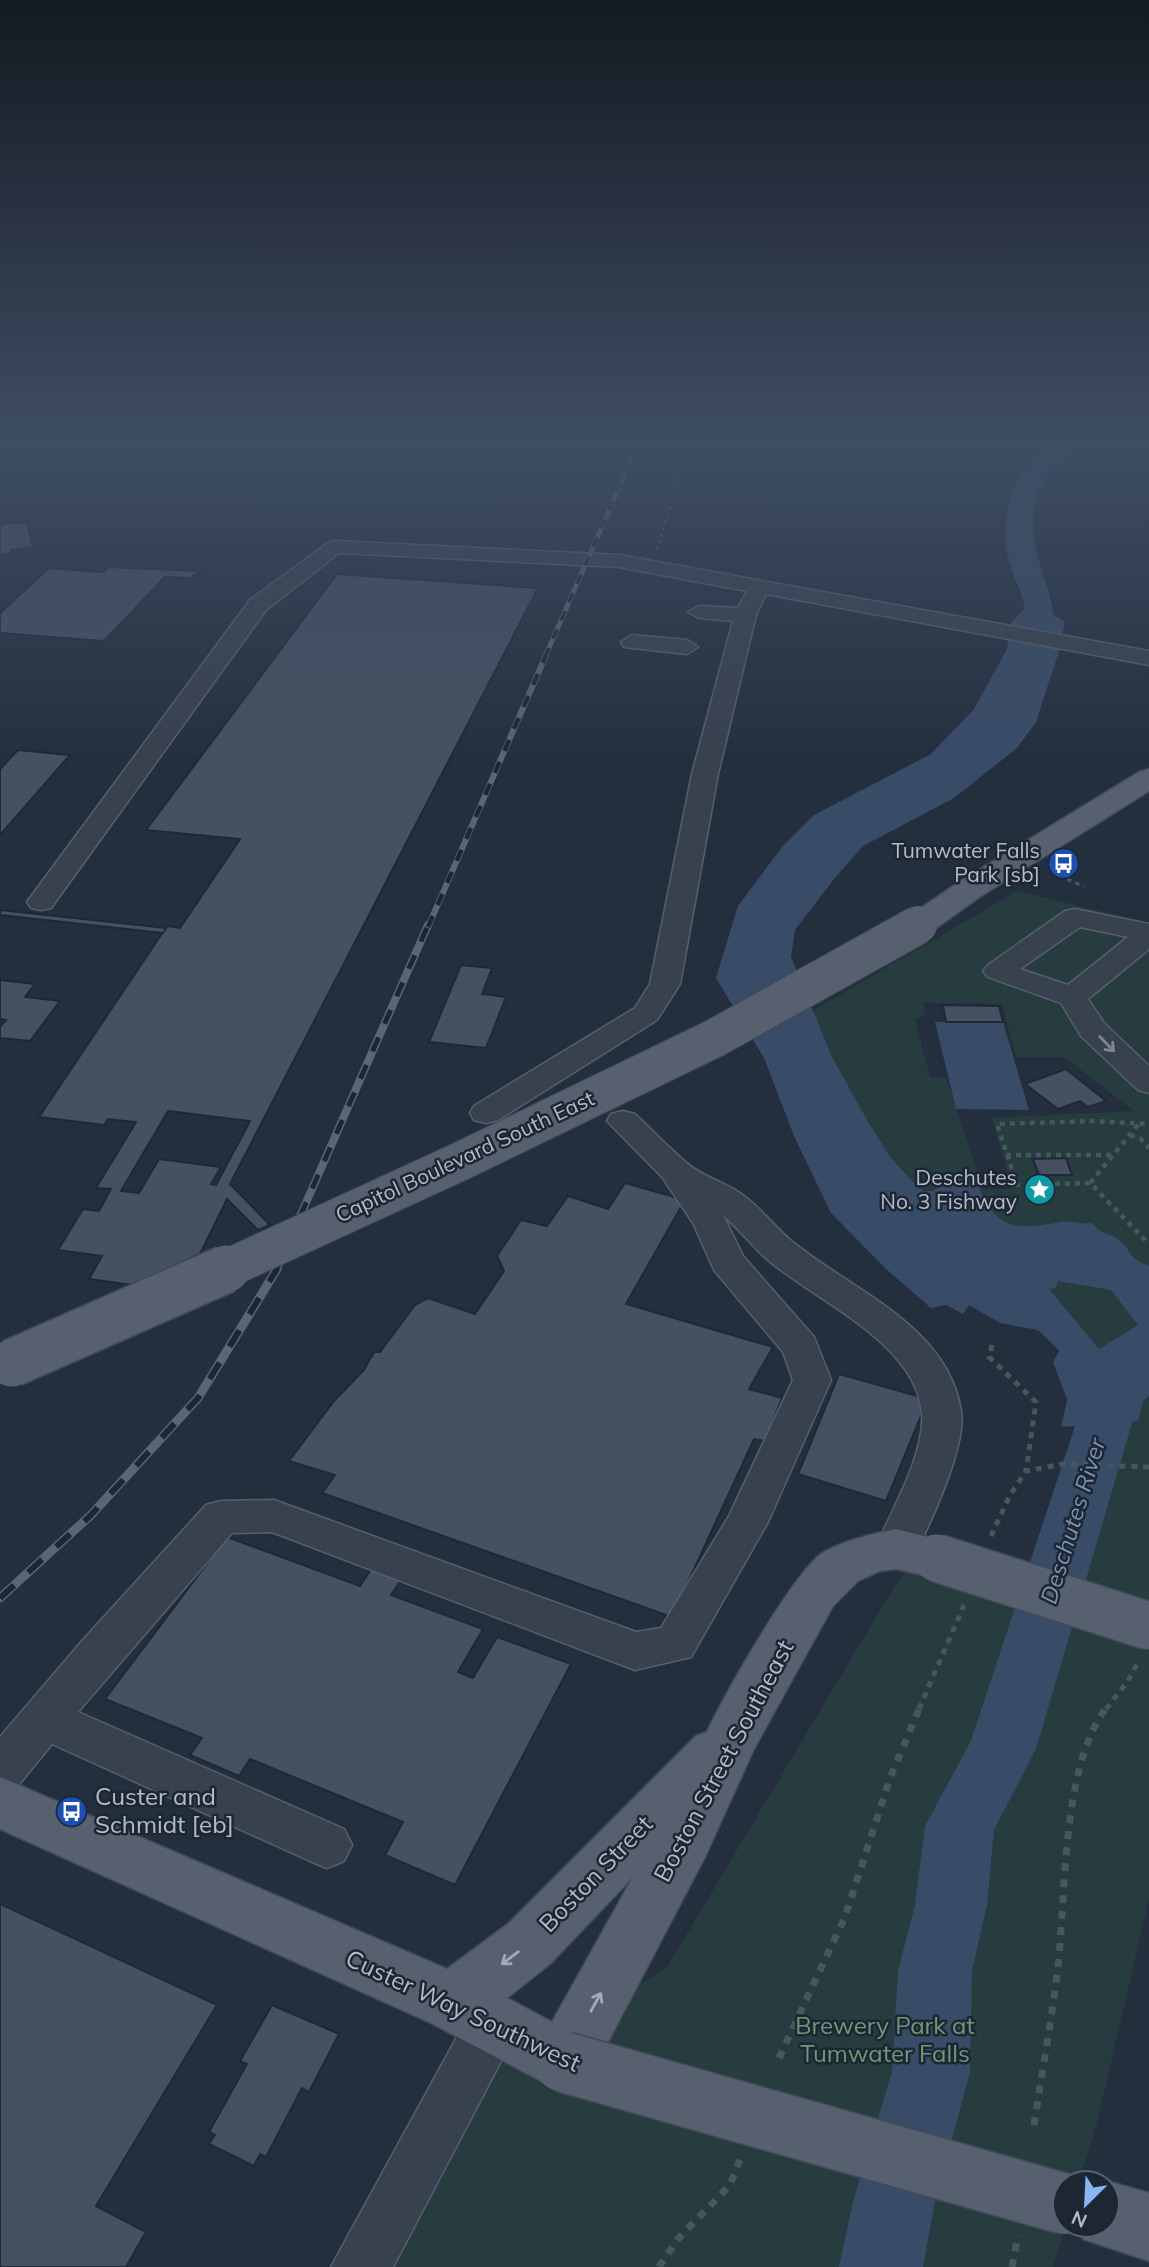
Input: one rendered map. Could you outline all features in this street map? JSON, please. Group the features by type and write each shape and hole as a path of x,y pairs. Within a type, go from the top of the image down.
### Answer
{"main road":[{"name":"Capitol Boulevard South East","path":"6,1366 189,1286 449,1166 715,1038 920,924 970,889 1149,778"},
{"name":"Boston Street Southeast","path":"564,2063 685,1837 732,1737 815,1592 840,1567 873,1553 916,1554"},
{"path":"916,1554 1145,1642"},
{"name":"Boston Street","path":"473,2012 530,1942 665,1801 732,1737"},
{"name":"Custer Way Southwest","path":"0,1802 473,2012 564,2063 1041,2219"},
{"path":"1121,2220 1149,2227"}],"street":[{"path":"41,902 258,605 331,550"},
{"path":"392,550 619,561 1149,658"},
{"path":"486,1113 597,1047 646,1014 665,985 705,774 745,615 759,587"},
{"path":"699,612 745,615"},
{"path":"632,642 687,647"},
{"path":"1149,934 1072,997 1092,1029 1149,1083"},
{"path":"623,1121 674,1169 732,1204 781,1252 876,1317 912,1353 939,1387 943,1416 916,1554"},
{"path":"0,1772 221,1517 274,1516 635,1651 675,1644 747,1522 812,1380 802,1346 727,1261 710,1222 674,1169"},
{"path":"44,1719 327,1845"},
{"path":"361,2267 473,2012"}],"lane":[{"path":"1072,997 998,971 1075,917 1149,934"}],"path":[{"path":"658,550 654,562 672,571"},
{"path":"1051,872 1084,887"},
{"path":"1149,1124 1093,1121 997,1124 1017,1185 1090,1183 1149,1244"},
{"path":"1090,1183 1138,1124"},
{"path":"1130,1134 1141,1139 1149,1148"},
{"path":"1006,1155 1113,1155"},
{"path":"988,1544 1010,1494 1026,1471 1035,1402 989,1357 992,1345"},
{"path":"1026,1471 1063,1464 1149,1466"},
{"path":"779,2058 845,1917 890,1778 966,1599"},
{"path":"1034,2125 1058,1968 1076,1774 1093,1726 1128,1681 1145,1642"},
{"path":"659,2267 677,2240 730,2185 741,2157"},
{"path":"1012,2267 1041,2219"}],"green space":[{"name":"Brewery Park at Tumwater Falls","path":"1017,891 1149,923 1149,1899 1097,2123 1083,2169 1051,2169 1051,2239 1062,2239 1053,2267 388,2267 466,2086 666,1969 894,1587 935,1537 1051,1578 1077,1514 1104,1423 1080,1362 901,1213 792,1023","holes":["923,1003 1002,1004 1016,1057 1064,1057 1134,1111 992,1118 1012,1189 983,1189 946,1078 930,1077 915,1020 925,1013"]}],"water":[{"path":"1039,605 1065,622 1059,651 1036,722 1017,748 954,798 863,846 795,930 791,957 832,1057 890,1157 914,1183 924,1191 932,1191 941,1186 945,1178 976,1180 990,1208 1006,1222 1029,1226 1064,1222 1092,1223 1099,1230 1116,1238 1133,1257 1149,1266 1149,1396 1143,1401 1138,1421 1061,1427 1075,1366 1038,1330 1000,1323 969,1305 963,1314 946,1305 931,1308 885,1268 831,1213 794,1136 764,1058 716,978 738,906 782,847 814,815 931,754 974,709 1007,649 1011,623 1022,611","holes":["1058,1281 1111,1290 1138,1325 1099,1349 1049,1289 1055,1288"]},
{"path":"935,1022 1003,1022 1029,1110 956,1109"}],"building":[{"path":"0,550 13,550 12,554 0,555"},
{"path":"108,567 201,571 190,578 165,577 104,641 0,633 0,613 49,568 103,572"},
{"path":"337,574 538,588 230,1184 270,1225 258,1230 227,1199 200,1254 132,1285 89,1279 102,1256 58,1250 83,1209 99,1211 111,1189 96,1188 136,1122 108,1119 104,1125 39,1117 167,926 180,928 240,839 146,830","holes":["168,1111 250,1121 216,1185 211,1184 221,1167 159,1159 139,1193 121,1191"]},
{"path":"18,750 70,755 0,835 0,769"},
{"path":"0,910 166,928 163,933 0,915"},
{"path":"461,965 492,968 482,994 506,997 486,1048 429,1042"},
{"path":"0,980 35,984 25,997 60,1001 30,1041 0,1038 0,1027 6,1020 0,1019"},
{"path":"943,1005 999,1006 1003,1022 946,1022"},
{"path":"1066,1069 1106,1101 1088,1107 1080,1101 1058,1109 1025,1084"},
{"path":"1066,1158 1072,1175 1039,1175 1033,1159"},
{"path":"625,1183 685,1200 626,1304 773,1347 749,1389 782,1398 765,1441 754,1439 672,1617 322,1493 335,1475 289,1461 334,1401 364,1370 374,1352 380,1352 415,1305 428,1298 475,1314 504,1271 497,1256 521,1220 547,1226 568,1196 608,1209"},
{"path":"839,1374 928,1399 886,1501 798,1474"},
{"path":"227,1537 360,1586 371,1569 401,1580 391,1595 483,1629 458,1672 473,1678 497,1637 571,1664 455,1885 385,1855 403,1822 250,1759 239,1776 190,1755 202,1738 105,1699"},
{"path":"0,1904 217,2005 96,2206 146,2232 126,2267 0,2267"},
{"path":"272,2005 339,2034 309,2092 302,2088 266,2157 260,2154 254,2166 209,2144 215,2135 209,2132 247,2064 240,2061"}],"waterway":[{"name":"Deschutes River","path":"1021,550 1036,592 1040,612 1038,637 1028,668"},
{"name":"Deschutes River","path":"881,2267 894,2202 931,2072 935,1971 951,1905 960,1826 1002,1749 1104,1423 1080,1362"}],"railway":[{"path":"545,657 592,550"},
{"path":"428,927 546,655"},
{"path":"277,1270 428,925"},
{"path":"0,1598 91,1515 198,1398 277,1270"}],"place":[{"name":"Tumwater Falls Park [sb]","path":"1063,863"},
{"name":"Deschutes No. 3 Fishway","path":"1040,1190"},
{"name":"Custer and Schmidt [eb]","path":"72,1811"}]}
